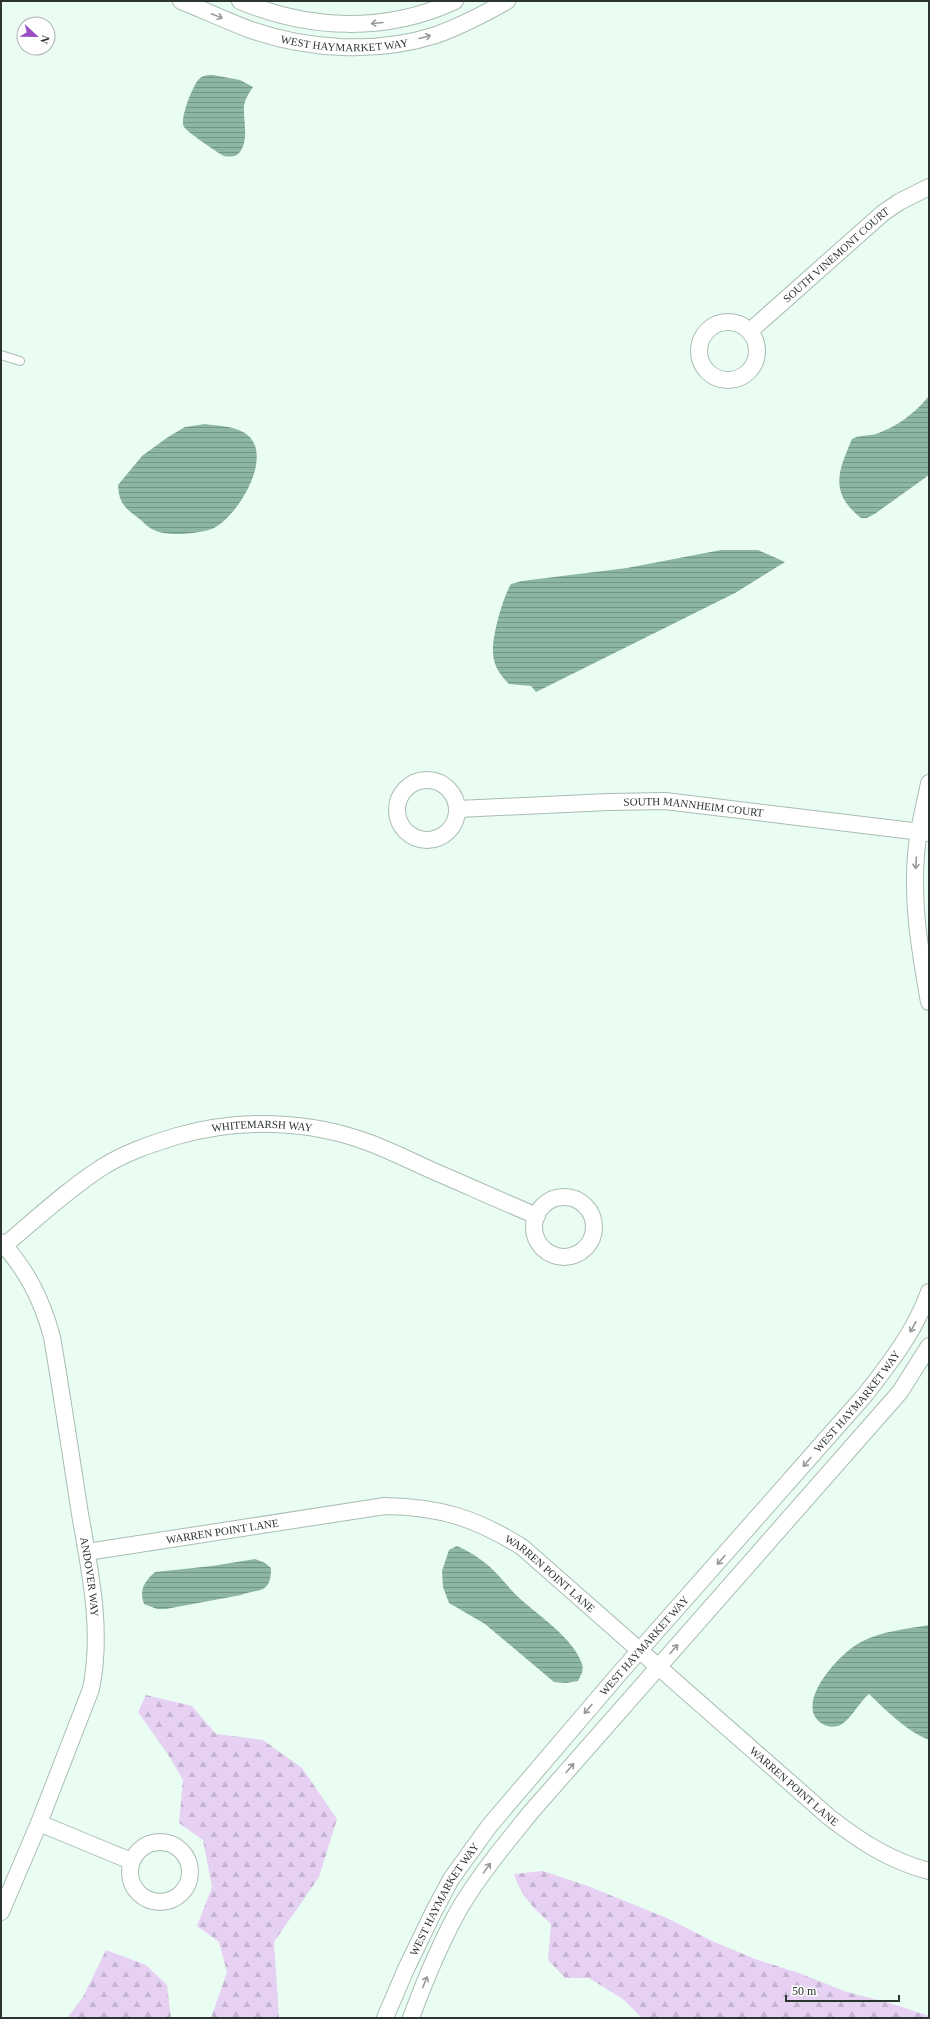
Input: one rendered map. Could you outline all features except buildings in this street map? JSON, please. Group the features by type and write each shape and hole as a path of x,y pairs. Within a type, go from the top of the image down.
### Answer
{"street":[{"name":"WEST HAYMARKET WAY","path":"181,1 251,30 282,39 319,46 361,48 405,43 436,35 475,19 507,1"},
{"name":"WEST HAYMARKET WAY","path":"240,1 281,15 312,22 349,25 412,17 455,1"},
{"name":"SOUTH VINEMONT COURT","path":"750,331 883,213 899,202 929,186"},
{"path":"929,783 924,833 915,866 917,931 929,1002"},
{"name":"SOUTH MANNHEIM COURT","path":"458,809 608,802 665,802 924,833"},
{"name":"WHITEMARSH WAY","path":"3,1244 64,1195 102,1167 127,1154 158,1142 188,1133 248,1124 289,1124 315,1128 369,1143 537,1216"},
{"name":"ANDOVER WAY","path":"1,1912 39,1823 91,1689 96,1667 97,1646 86,1552 52,1337 37,1292 23,1268 3,1244"},
{"name":"WEST HAYMARKET WAY","path":"387,2015 421,1935 451,1879 467,1855 512,1797 865,1395 893,1360 928,1300"},
{"name":"WEST HAYMARKET WAY","path":"411,2018 443,1943 461,1907 480,1877 530,1812 900,1392 929,1346"},
{"name":"WARREN POINT LANE","path":"86,1552 378,1507 416,1507 446,1512 472,1520 500,1533 522,1547 829,1817 860,1841 889,1857 929,1871"},
{"path":"39,1823 132,1861"},
{"path":"387,2015 405,2018"}],"lane":[{"path":"1,355 20,361"}],"green space":[{"path":"146,1695 192,1706 216,1734 263,1740 302,1768 337,1819 319,1877 274,1942 279,2018 211,2018 227,1972 219,1942 197,1926 212,1887 203,1840 179,1823 183,1780 167,1753 138,1712"},
{"path":"543,1871 585,1885 667,1918 710,1940 755,1959 796,1972 847,1992 893,2004 929,2016 929,2018 642,2018 624,2000 589,1978 565,1978 548,1960 551,1924 525,1896 514,1874"},
{"path":"106,1950 146,1965 167,1985 171,2018 67,2018 83,1997"}],"shaded area":[{"path":"213,75 240,80 253,87 246,98 244,106 244,144 237,155 229,157 224,156 196,138 186,130 183,123 187,103 196,82 202,77"},
{"path":"929,396 929,475 876,513 867,518 861,518 844,499 840,490 840,472 852,439 876,434 891,427 911,414"},
{"path":"205,424 230,427 239,430 253,441 257,453 256,468 251,483 234,511 214,528 201,532 184,534 159,532 152,529 125,506 120,498 118,485 142,456 168,437 185,427"},
{"path":"721,550 758,550 785,562 735,593 536,692 531,686 509,684 498,670 493,657 494,636 502,607 511,584 522,581 627,568"},
{"path":"457,1546 474,1555 490,1567 517,1596 563,1636 577,1654 583,1666 582,1673 578,1681 566,1683 554,1682 485,1624 449,1603 443,1587 442,1571 449,1550"},
{"path":"255,1559 265,1563 271,1568 269,1583 263,1589 241,1595 166,1609 157,1609 144,1604 142,1590 145,1583 155,1572 212,1566"},
{"path":"929,1625 929,1740 904,1726 869,1694 850,1717 842,1724 831,1727 821,1723 814,1714 813,1703 816,1691 823,1679 842,1656 861,1642 877,1635"}]}
